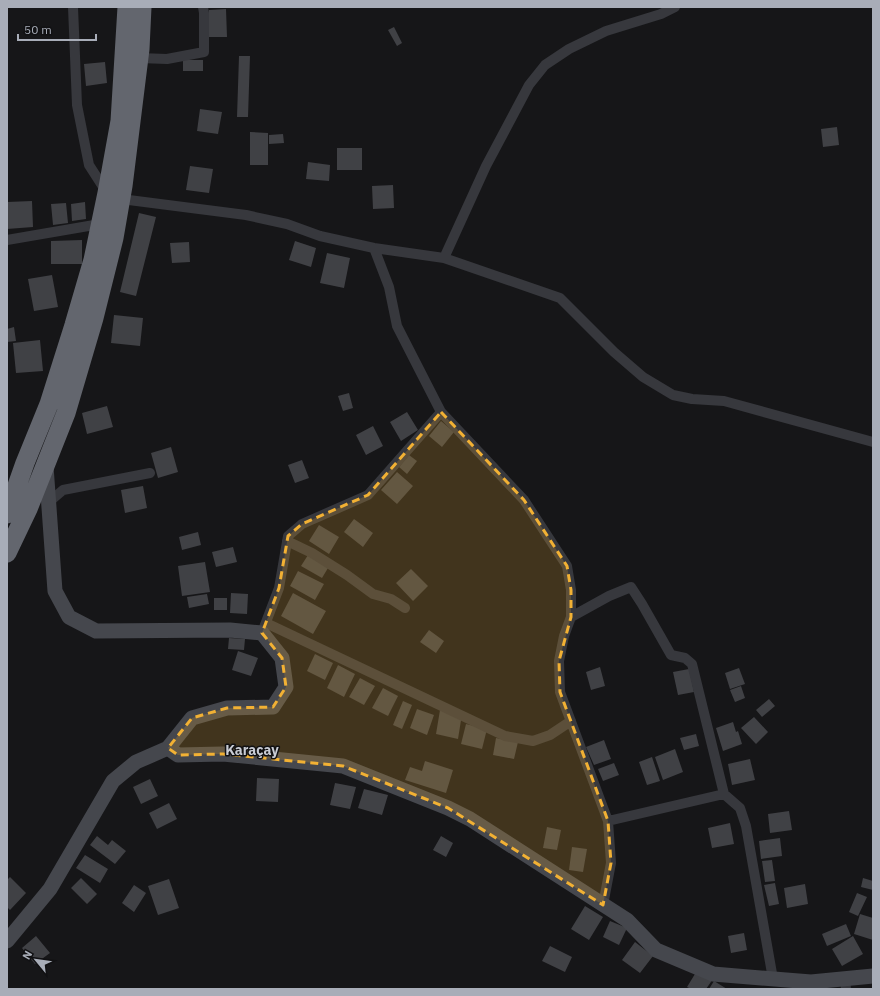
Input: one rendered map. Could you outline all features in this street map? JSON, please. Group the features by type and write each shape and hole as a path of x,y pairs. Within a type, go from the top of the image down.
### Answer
{"highway":[{"path":"7,553 28,509 66,412 94,318 114,238 114,196 127,7"},
{"path":"7,514 25,463 49,404 93,260 100,224 114,196 135,95 142,7"}],"street":[{"path":"73,7 77,105 89,165 114,196 246,215 287,224 320,236 374,248 444,258 560,298 631,367 643,377 673,395 692,399 724,401 873,442"},
{"path":"139,58 167,59 204,52 203,7"},
{"path":"444,258 486,166 529,85 545,65 570,49 606,31 661,14 675,7"},
{"path":"7,240 100,224"},
{"path":"374,248 388,287 397,326 441,412 524,500 567,566 571,590 571,617 564,636 559,661 560,692 608,821 611,862 603,905"},
{"path":"264,628 279,588 288,536 302,524 368,495 441,412"},
{"path":"46,464 55,591 69,617 96,631 230,630 264,628 505,736 533,741 550,735 572,721"},
{"path":"49,502 63,490 150,473"},
{"path":"287,541 312,553 373,594 391,599 405,608"},
{"path":"571,617 609,596 631,587 670,655 685,658 692,664 724,794 740,808 746,826 773,979"},
{"path":"7,941 50,889 113,781 136,762 168,748 192,718 227,708 273,707 286,687 282,658 264,628"},
{"path":"168,748 178,755 222,754 343,766 448,808 470,819 627,920 656,950 713,974 845,984 873,976"},
{"path":"608,821 724,794"}],"highlighted area":[{"path":"441,412 524,500 567,566 571,590 571,617 559,661 560,692 608,821 611,863 603,905 448,808 343,766 223,754 178,755 168,748 192,718 227,708 273,707 286,687 282,658 262,633 279,588 288,536 302,524 368,495"}],"building":[{"path":"226,9 227,37 209,37 209,10"},
{"path":"394,27 402,43 397,46 388,30"},
{"path":"239,56 250,56 248,117 237,117"},
{"path":"183,60 203,60 203,71 183,71"},
{"path":"105,62 107,83 86,86 84,64"},
{"path":"200,109 222,112 218,134 197,131"},
{"path":"837,127 839,145 823,147 821,129"},
{"path":"250,132 268,133 268,165 250,165"},
{"path":"283,134 284,143 269,144 269,135"},
{"path":"337,148 362,148 362,170 337,170"},
{"path":"308,162 330,165 329,181 306,179"},
{"path":"190,166 213,169 209,193 186,190"},
{"path":"393,185 394,208 373,209 372,186"},
{"path":"32,201 33,227 7,229 7,202"},
{"path":"85,202 86,219 72,221 71,204"},
{"path":"66,203 68,223 53,225 51,204"},
{"path":"139,213 156,217 136,296 120,292"},
{"path":"82,240 82,264 51,264 51,241"},
{"path":"295,241 316,248 311,267 289,260"},
{"path":"189,242 190,262 172,263 170,243"},
{"path":"327,253 350,258 344,288 320,283"},
{"path":"52,275 58,307 34,311 28,279"},
{"path":"114,315 143,318 140,346 111,343"},
{"path":"14,327 16,341 7,342 7,329"},
{"path":"40,340 43,371 16,373 13,343"},
{"path":"349,393 353,408 343,411 338,396"},
{"path":"107,406 113,427 87,434 82,413"},
{"path":"407,412 418,430 401,441 390,422"},
{"path":"441,421 454,432 442,447 429,436"},
{"path":"373,426 383,446 366,455 356,435"},
{"path":"171,447 178,472 158,478 151,453"},
{"path":"409,455 417,461 407,474 399,467"},
{"path":"302,460 309,478 295,483 288,465"},
{"path":"397,472 413,486 397,504 381,490"},
{"path":"143,486 147,508 125,513 121,490"},
{"path":"354,519 373,533 363,547 344,532"},
{"path":"319,525 339,537 329,554 309,541"},
{"path":"198,532 201,545 182,550 179,537"},
{"path":"233,547 237,562 216,567 212,552"},
{"path":"308,555 328,568 322,578 301,566"},
{"path":"205,562 210,592 182,596 178,566"},
{"path":"411,569 428,586 413,601 396,583"},
{"path":"298,571 324,584 315,600 290,586"},
{"path":"231,593 248,594 247,614 230,613"},
{"path":"293,593 326,611 313,634 281,616"},
{"path":"207,594 209,604 189,608 187,597"},
{"path":"214,598 227,598 227,610 214,610"},
{"path":"429,630 444,641 436,653 420,642"},
{"path":"229,638 245,639 244,650 228,649"},
{"path":"238,651 258,658 251,676 232,670"},
{"path":"315,654 333,663 325,680 307,671"},
{"path":"338,665 355,674 344,697 327,688"},
{"path":"600,667 605,686 591,690 586,672"},
{"path":"739,668 745,684 730,689 725,673"},
{"path":"689,669 694,692 678,695 673,672"},
{"path":"360,678 375,686 364,705 349,697"},
{"path":"741,686 745,698 735,702 730,690"},
{"path":"383,688 398,696 388,716 372,708"},
{"path":"769,699 775,706 762,717 756,710"},
{"path":"403,701 412,705 402,729 393,725"},
{"path":"417,709 434,715 427,735 410,728"},
{"path":"440,710 462,714 458,739 436,734"},
{"path":"754,717 768,732 756,744 741,728"},
{"path":"733,722 736,732 738,731 742,744 723,751 716,728"},
{"path":"466,724 487,729 482,749 461,744"},
{"path":"696,734 699,746 684,750 680,738"},
{"path":"496,738 518,742 514,759 493,755"},
{"path":"604,740 611,759 594,765 586,747"},
{"path":"675,749 683,772 663,780 655,757"},
{"path":"652,757 660,781 647,785 639,762"},
{"path":"750,759 755,780 732,785 728,764"},
{"path":"425,761 453,770 446,793 405,780 410,767 422,771"},
{"path":"614,763 619,775 603,781 598,769"},
{"path":"257,778 279,779 278,802 256,801"},
{"path":"150,779 158,796 141,804 133,787"},
{"path":"335,783 356,787 350,809 330,805"},
{"path":"364,789 388,795 382,815 358,808"},
{"path":"169,803 177,819 157,829 149,813"},
{"path":"789,811 792,830 770,833 768,814"},
{"path":"730,823 734,844 712,848 708,828"},
{"path":"547,827 561,830 557,850 543,848"},
{"path":"97,836 108,845 112,840 126,851 115,864 90,845"},
{"path":"441,836 453,843 446,857 433,850"},
{"path":"780,838 782,856 761,859 759,841"},
{"path":"572,847 587,849 583,872 569,870"},
{"path":"85,855 108,869 100,883 76,868"},
{"path":"772,860 775,881 765,882 762,861"},
{"path":"10,877 26,893 10,910 7,907 7,880"},
{"path":"81,878 97,894 87,904 71,888"},
{"path":"863,878 873,881 873,890 861,887"},
{"path":"169,879 179,908 158,915 148,886"},
{"path":"775,883 779,904 769,906 764,885"},
{"path":"805,884 808,904 787,908 784,888"},
{"path":"134,885 146,893 134,912 122,903"},
{"path":"857,893 867,897 858,916 849,912"},
{"path":"585,906 603,917 589,940 571,929"},
{"path":"860,914 873,918 873,940 854,934"},
{"path":"610,921 627,928 619,945 603,937"},
{"path":"846,924 851,936 827,946 822,934"},
{"path":"744,933 747,950 731,953 728,936"},
{"path":"36,936 50,953 35,964 22,948"},
{"path":"853,936 863,954 842,966 832,949"},
{"path":"635,942 653,956 640,973 622,960"},
{"path":"550,946 572,957 565,972 542,961"},
{"path":"698,969 713,979 706,989 691,989 687,987"},
{"path":"714,981 727,989 709,989"}],"district":[{"name":"Karaçay","path":"252,750"}]}
